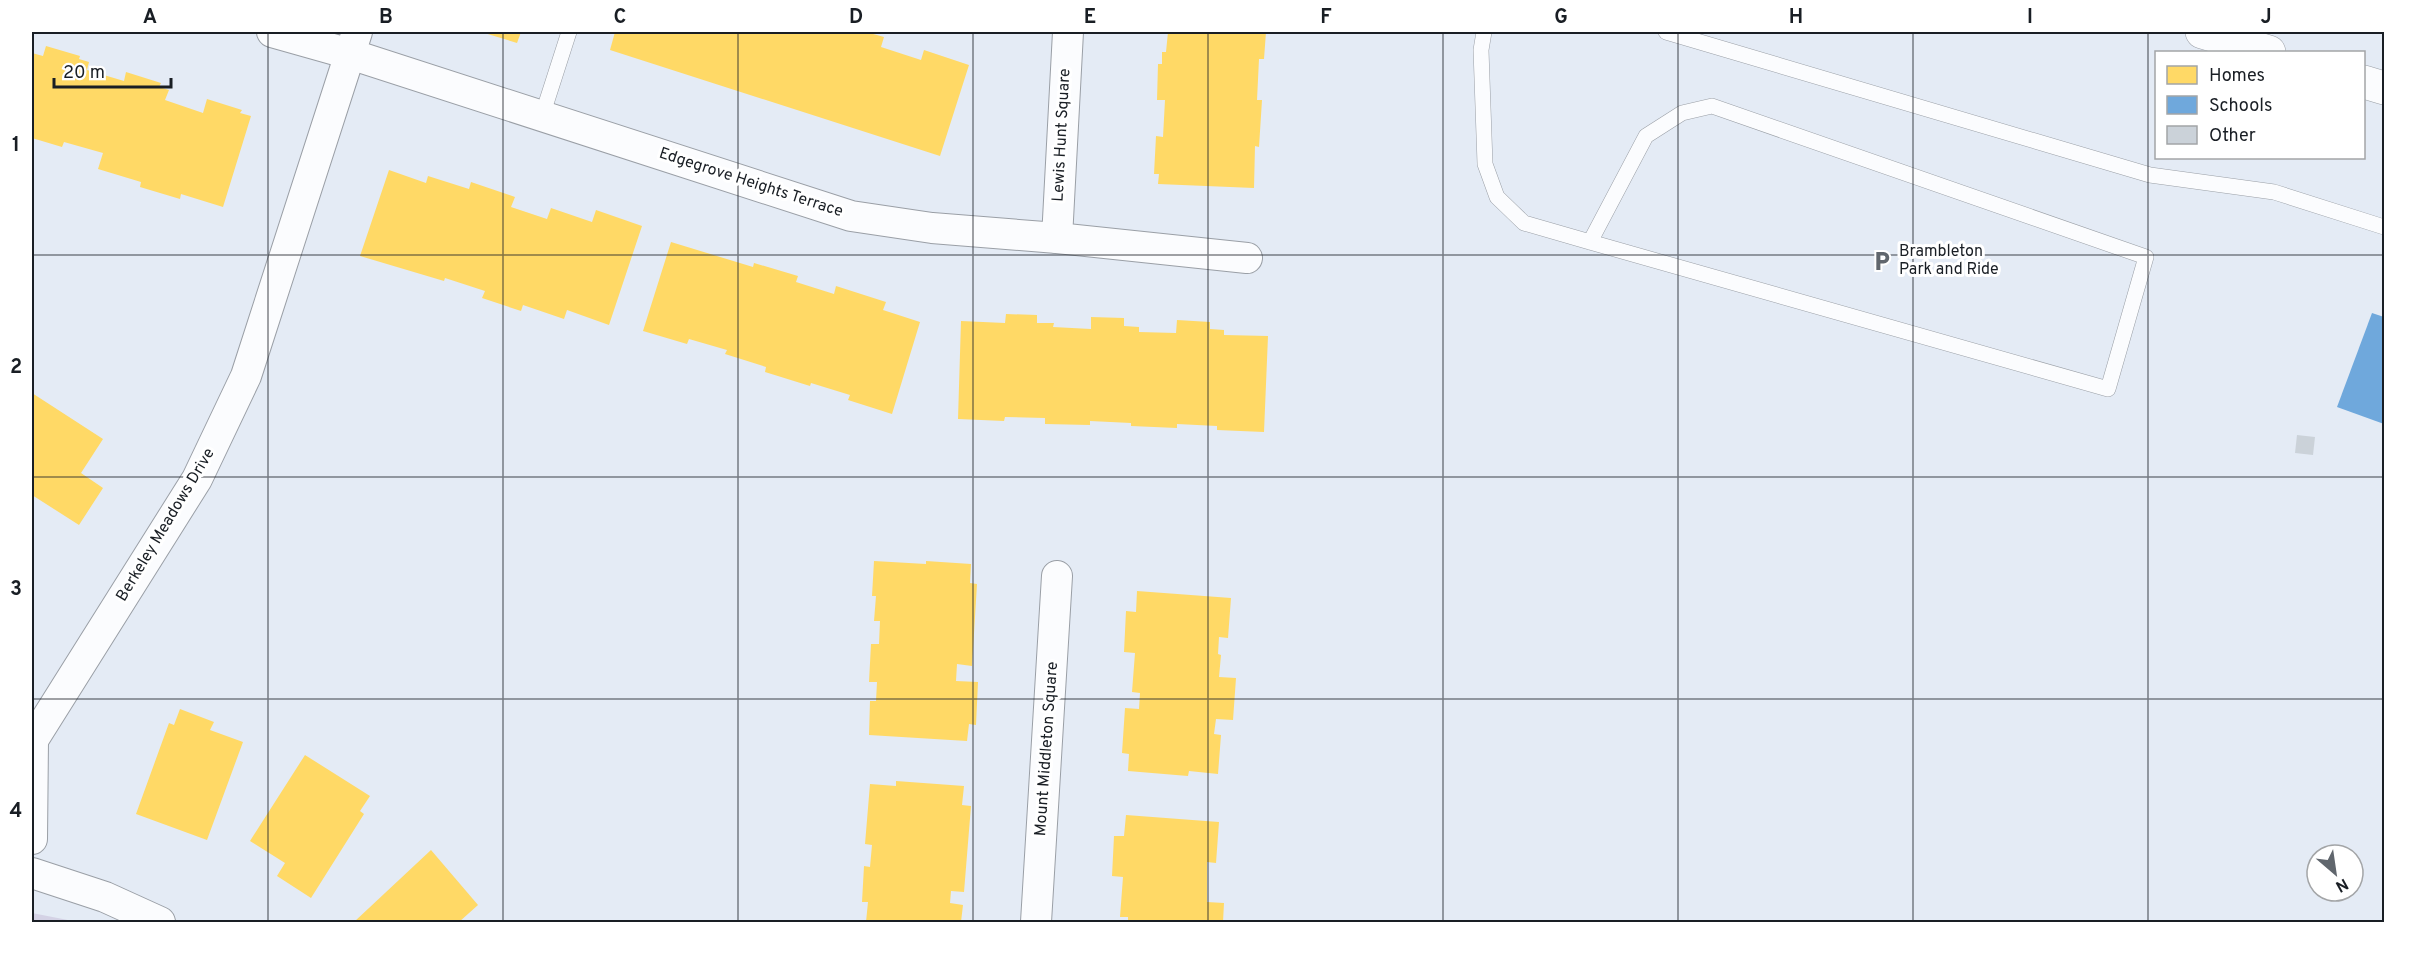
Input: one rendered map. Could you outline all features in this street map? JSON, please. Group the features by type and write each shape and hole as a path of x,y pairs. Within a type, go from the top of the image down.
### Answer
{"street":[{"name":"Edgegrove Heights Terrace","path":"272,32 353,43 542,116 851,216 932,228 1057,238 1247,258"},
{"name":"Lewis Hunt Square","path":"1057,238 1068,32"},
{"path":"2202,32 2267,51"},
{"name":"Berkeley Meadows Drive","path":"32,839 33,740 197,479 246,376 353,43"},
{"path":"2365,82 2385,88"},
{"name":"Mount Middleton Square","path":"1036,922 1057,576"},
{"path":"32,873 105,897 160,922"}],"lane":[{"path":"542,116 569,32"},
{"path":"1484,32 1481,50 1485,164 1497,197 1524,223 1590,242 2108,389 2146,256 1712,106 1682,113 1646,136 1590,242"},
{"path":"1666,32 2150,174 2274,192 2385,227"}],"shaded area":[{"path":"32,913 78,922 32,922"}],"building: Homes":[{"path":"481,32 521,32 517,43"},
{"path":"615,32 866,32 884,37 881,47 921,60 924,50 969,65 940,156 610,50"},
{"path":"1168,32 1266,32 1264,59 1259,59 1257,100 1262,100 1259,147 1255,146 1254,188 1158,184 1159,174 1154,174 1156,136 1163,137 1165,100 1157,100 1158,64 1162,64 1162,52 1166,52"},
{"path":"46,46 80,56 79,59 89,62 87,70 124,81 126,72 161,83 159,87 169,90 165,100 203,113 207,99 242,110 240,113 251,116 223,207 181,194 180,199 140,187 141,182 98,169 103,153 64,142 62,147 32,138 32,53 43,56"},
{"path":"389,170 426,183 428,176 469,189 471,182 515,197 511,207 547,219 551,208 592,222 596,210 642,226 609,325 567,310 564,319 523,305 521,311 482,298 485,291 360,256"},
{"path":"671,242 753,267 754,263 798,276 796,282 834,294 836,286 886,302 883,310 920,322 892,414 848,400 850,395 765,372 766,367 725,354 727,350 689,339 687,344 643,331"},
{"path":"1006,314 1037,315 1037,323 1054,323 1053,327 1091,329 1091,317 1124,318 1124,326 1139,327 1139,332 1176,333 1177,320 1210,322 1210,329 1224,330 1224,335 1268,336 1264,432 1217,430 1217,426 1177,424 1177,428 1090,421 1090,425 1045,424 1045,418 1005,417 1004,421 958,419 961,321 1005,323"},
{"path":"32,393 103,439 81,473 103,488 79,525 32,495"},
{"path":"874,561 971,564 970,583 977,584 972,666 957,664 956,681 978,682 976,725 969,724 967,741 869,735 870,701 876,701 877,682 869,682 871,644 879,644 880,621 874,621 876,596 872,596"},
{"path":"1137,591 1231,598 1228,638 1219,637 1218,654 1221,655 1219,677 1236,678 1233,720 1216,719 1214,734 1221,735 1218,774 1189,771 1188,776 1128,771 1129,754 1122,753 1125,708 1139,709 1140,693 1132,692 1135,653 1124,652 1126,611 1136,612"},
{"path":"180,709 214,722 210,730 243,742 207,840 136,814 169,723 174,725"},
{"path":"305,755 370,796 360,811 364,814 311,898 277,876 285,863 250,841"},
{"path":"896,781 964,786 962,805 971,806 964,892 951,891 950,903 963,905 961,922 866,922 868,902 862,902 864,866 870,867 872,845 865,844 870,784 896,786"},
{"path":"1126,815 1219,822 1216,863 1207,862 1207,902 1224,903 1223,922 1128,922 1128,917 1120,917 1123,877 1112,876 1114,836 1124,836"},
{"path":"431,850 478,905 459,922 354,922"}],"building: Schools":[{"path":"2372,313 2384,317 2384,424 2337,407"}],"building: Other":[{"path":"2297,435 2315,437 2313,455 2295,453"}],"place":[{"name":"Brambleton Park and Ride","path":"1882,261"}]}
